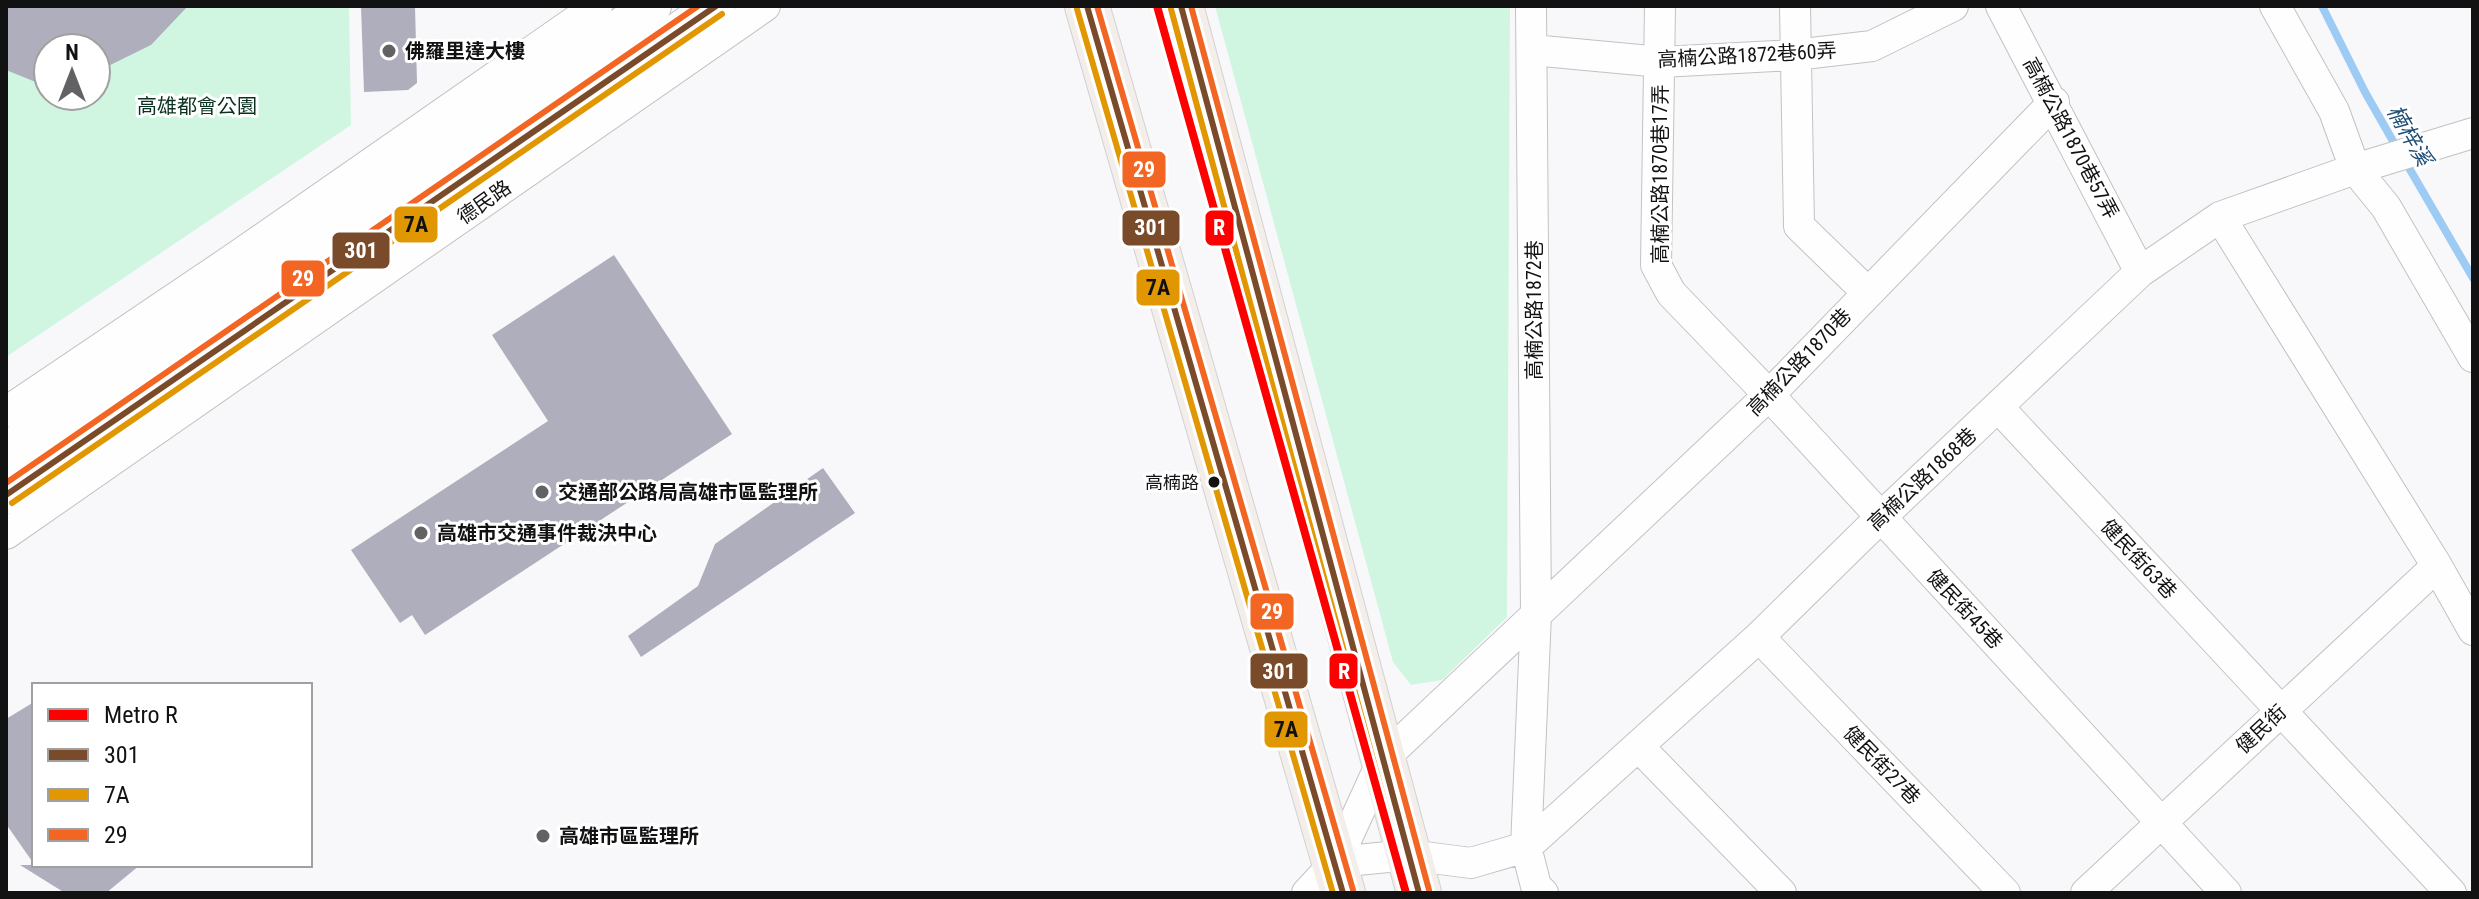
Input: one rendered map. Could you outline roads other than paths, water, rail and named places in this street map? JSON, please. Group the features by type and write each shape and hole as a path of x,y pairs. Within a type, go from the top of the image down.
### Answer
{"main road":[{"path":"1087,6 1329,883"},
{"path":"1181,6 1414,874"}],"street":[{"name":"德民路","path":"6,534 255,303 597,6"},
{"name":"德民路","path":"6,495 255,303 652,6"},
{"name":"德民路","path":"6,412 255,303 716,6"},
{"name":"德民路","path":"6,452 765,6"},
{"name":"高楠公路1872巷","path":"1531,6 1536,614 1526,847 1539,890"},
{"name":"高楠公路1870巷17弄","path":"1660,6 1656,265 1671,293 1769,395"},
{"path":"1795,6 1799,226 1867,292"},
{"name":"高楠公路1872巷60弄","path":"1532,50 1661,62 1795,55 1872,46 1953,6"},
{"name":"高楠公路1870巷57弄","path":"2001,6 2054,102 2140,272"},
{"path":"2275,6 2334,111 2355,169 2386,207 2473,357"},
{"name":"高楠公路1870巷","path":"1383,759 1769,395 2054,102"},
{"name":"高楠公路1868巷","path":"1526,847 1759,637 2140,272 2220,217 2355,169 2473,133"},
{"path":"2220,217 2437,566 2473,630"},
{"name":"健民街45巷","path":"1769,395 2226,893"},
{"name":"健民街63巷","path":"1998,407 2451,893"},
{"name":"健民街","path":"2086,893 2437,566"},
{"name":"健民街27巷","path":"1759,637 2005,893"},
{"path":"1638,746 1781,893"},
{"path":"1383,759 1329,883 1414,874 1471,863 1526,847"}],"waterway":[{"name":"楠梓溪","path":"2322,6 2398,150"},
{"name":"楠梓溪","path":"2405,161 2473,278"}],"metro line":[{"name":"R","path":"1157,6 1406,893"}],"place":[{"name":"佛羅里達大樓","path":"389,51"},
{"name":"高楠路","path":"1214,482"},
{"name":"交通部公路局高雄市區監理所","path":"542,492"},
{"name":"高雄市交通事件裁決中心","path":"421,533"},
{"name":"高雄市區監理所","path":"543,836"}],"park label":[{"name":"高雄都會公園","path":"197,106"}]}
